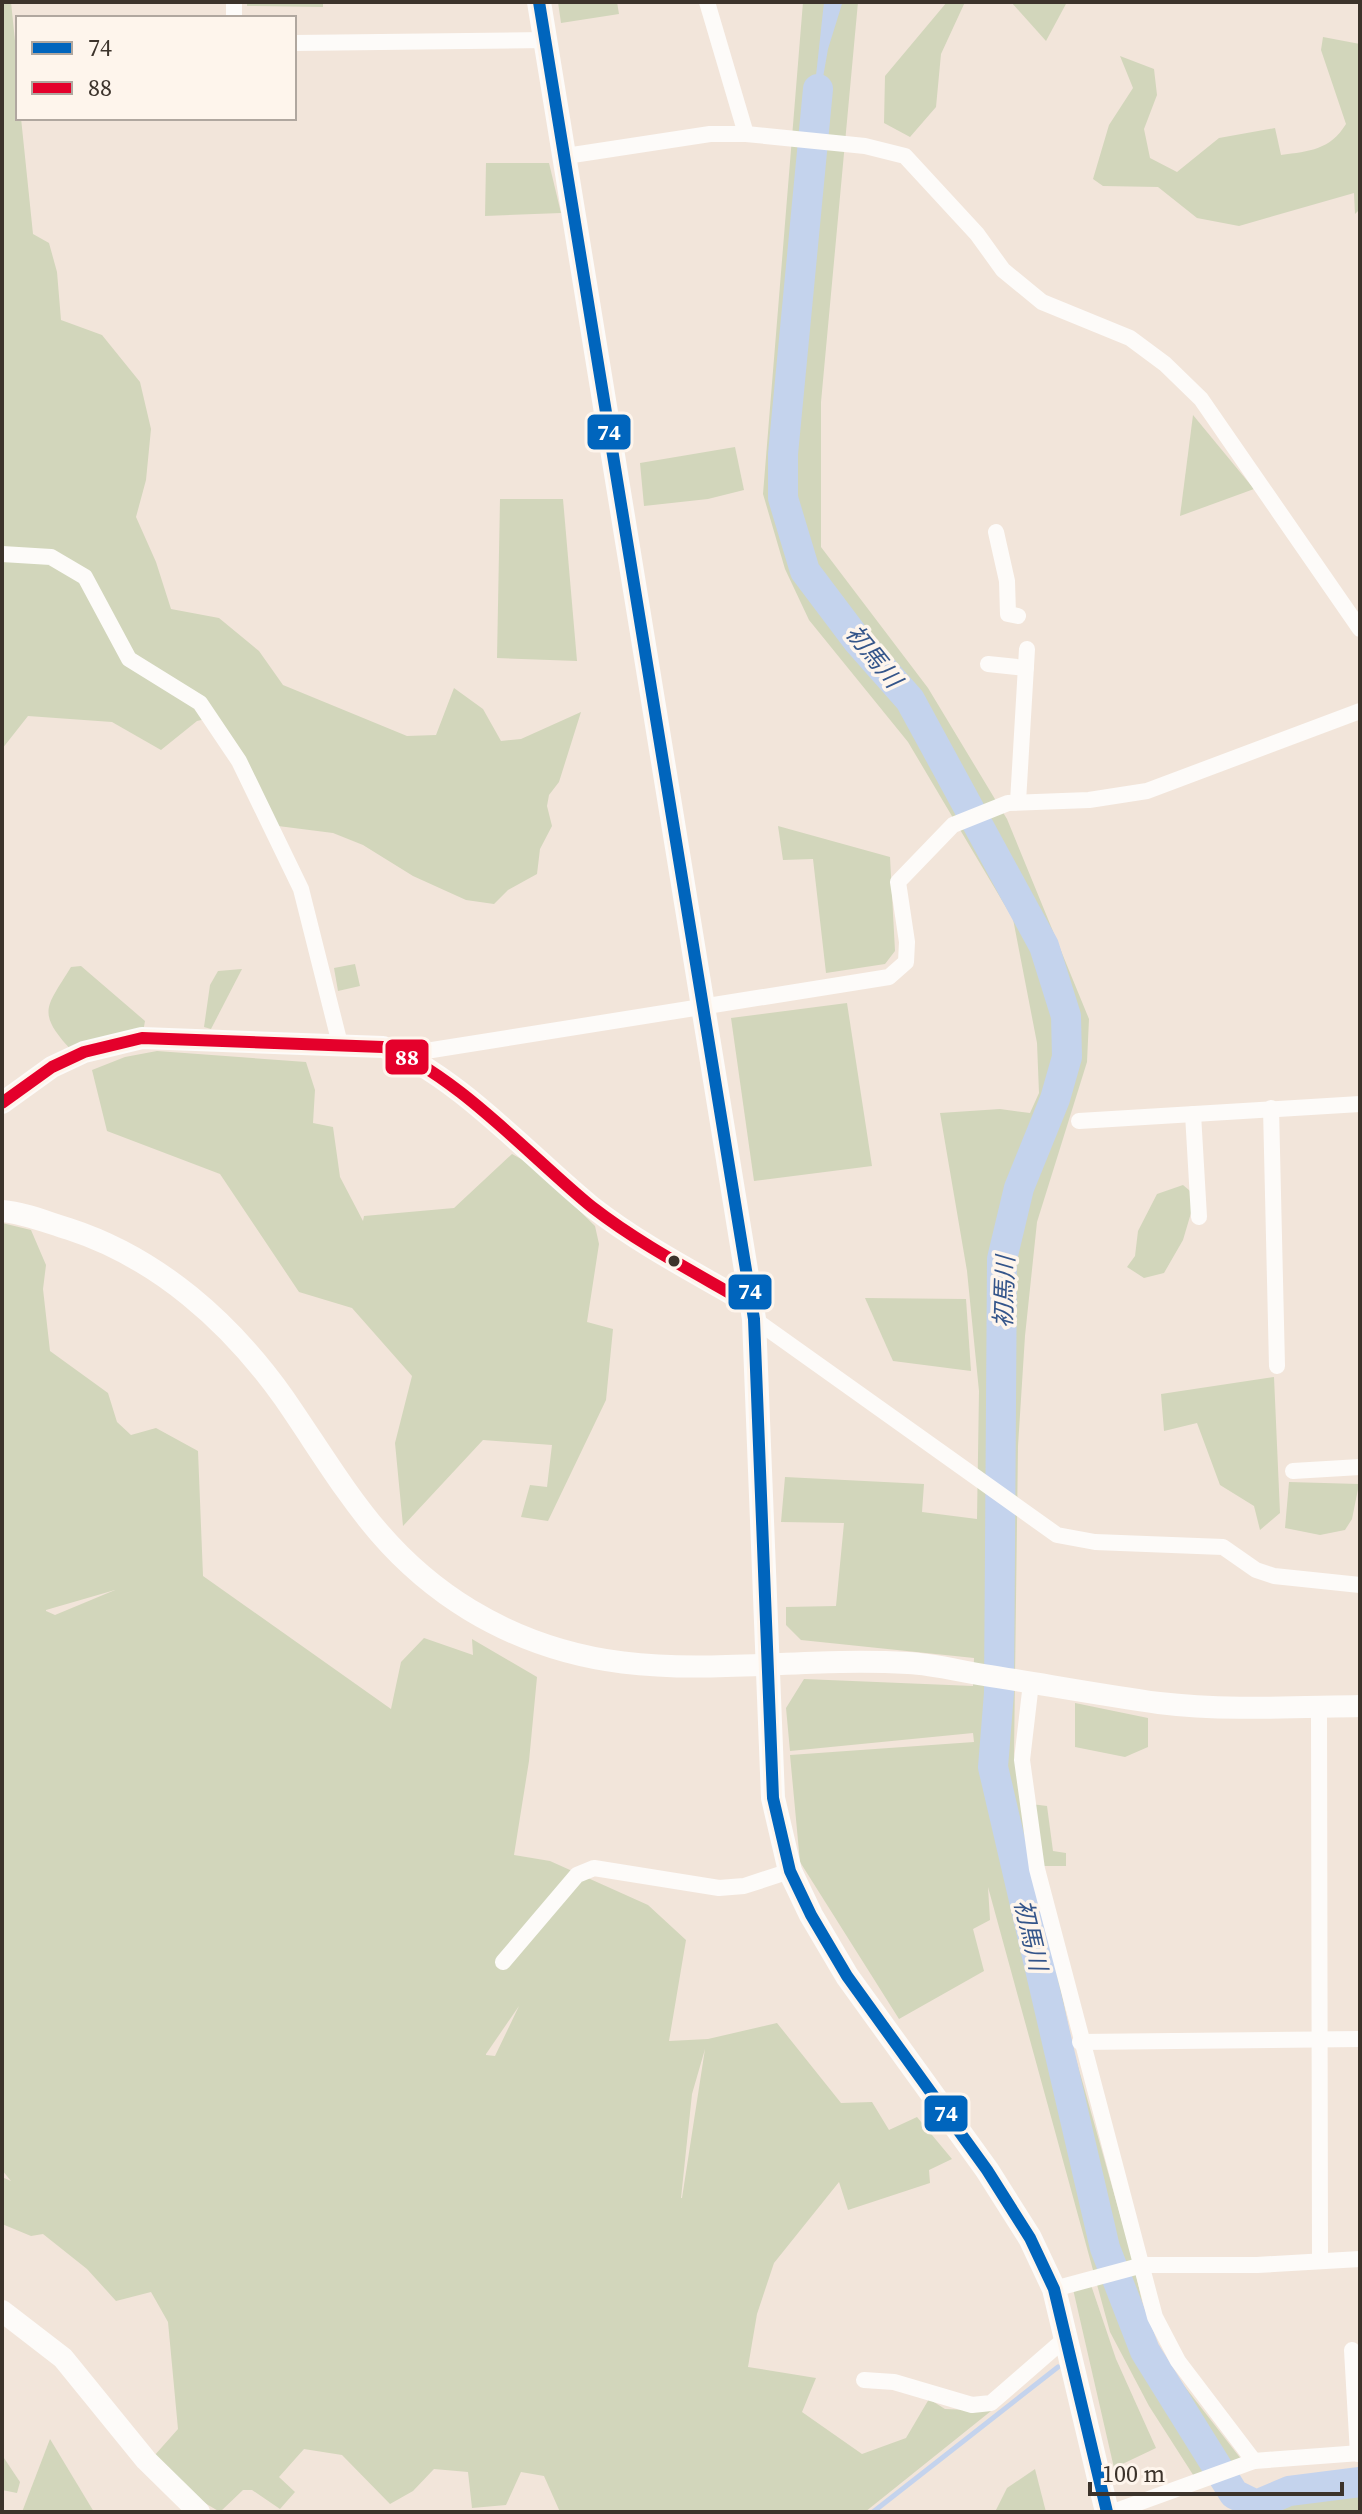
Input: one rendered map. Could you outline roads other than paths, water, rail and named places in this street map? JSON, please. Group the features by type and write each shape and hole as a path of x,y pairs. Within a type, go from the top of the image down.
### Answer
{"main road":[{"path":"539,2 752,1311 773,1798 790,1871 811,1915 847,1976 987,2170 1030,2238 1054,2289 1110,2512"}],"street":[{"path":"707,2 746,134"},
{"path":"296,43 546,40"},
{"path":"566,156 710,134 746,134 832,142 905,156 969,224 1003,270 1042,302 1130,338 1165,364 1201,399 1360,629"},
{"path":"996,532 1007,581 1008,614 1018,616"},
{"path":"2,554 51,557 85,577 129,659 200,703 239,761 301,889 340,1044"},
{"path":"1018,802 1027,649"},
{"path":"988,664 1026,668"},
{"path":"407,1054 704,1005 793,995 889,977 906,962 907,942 898,882 953,825 996,807 1018,802 1089,800 1147,791 1360,711"},
{"path":"2,1103 52,1067 112,1043 171,1038 340,1044 383,1047 407,1054 640,1242 752,1311 1057,1535 1072,1540 1223,1547 1256,1570 1274,1576 1360,1585"},
{"path":"1079,1121 1360,1104"},
{"path":"1271,1108 1277,1366"},
{"path":"1193,1114 1199,1217"},
{"path":"2,1211 20,1213 93,1237 156,1270 190,1294 260,1367 366,1520 411,1566 467,1608 532,1641 589,1658 648,1667 909,1663 1163,1703 1360,1706"},
{"path":"1293,1471 1360,1467"},
{"path":"1027,1682 1022,1760 1037,1869 1140,2265 1155,2317 1178,2361 1250,2462"},
{"path":"1319,1706 1320,2261"},
{"path":"503,1962 577,1875 594,1868 719,1888 744,1886 790,1871"},
{"path":"1080,2042 1360,2039"},
{"path":"1054,2289 1140,2265 1360,2259"},
{"path":"2,2311 63,2358 190,2509"},
{"path":"864,2380 894,2382 972,2405 991,2403 1067,2337"},
{"path":"1110,2512 1250,2462 1359,2454 1352,2350"}],"water":[{"path":"824,2 842,4 828,49 814,129 814,94"}],"waterway":[{"name":"初馬川","path":"818,89 783,454 783,498 805,571 857,640 910,700 1044,946 1066,1016 1067,1057 1055,1099 1019,1188 1002,1259 999,1693 993,1767 1105,2248 1145,2351 1234,2494 1256,2505 1289,2491 1360,2482"},
{"path":"873,2512 1058,2367"}]}
